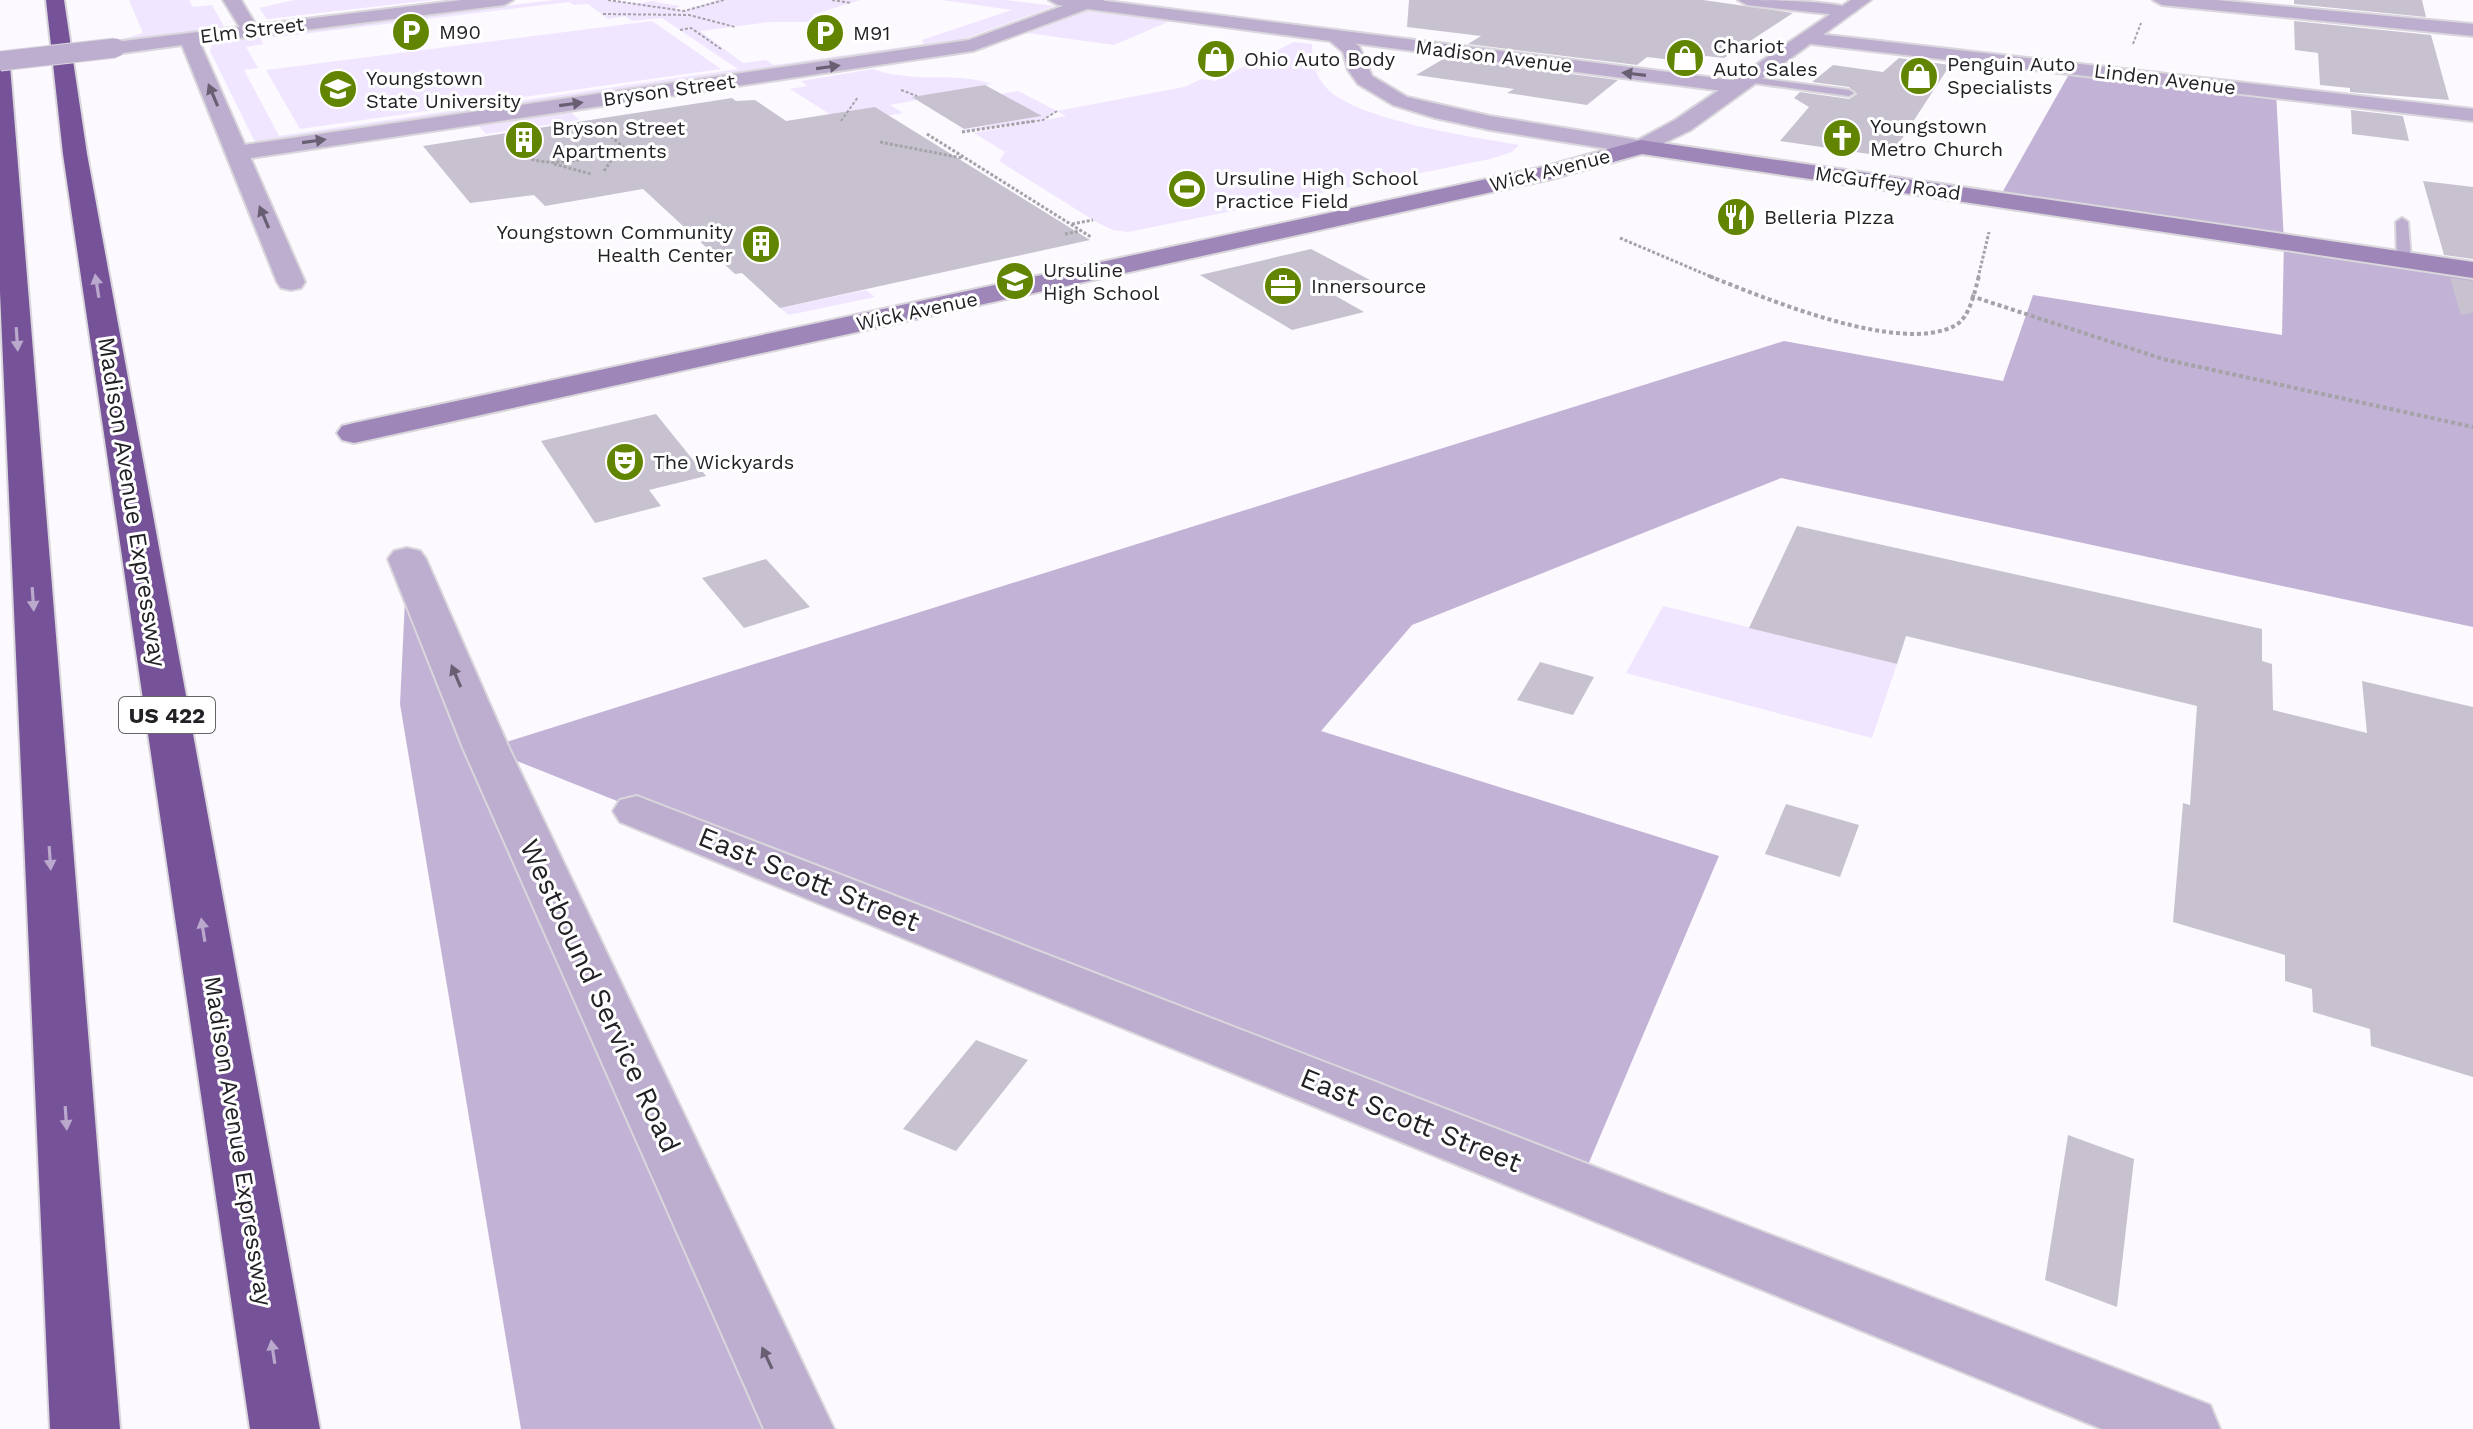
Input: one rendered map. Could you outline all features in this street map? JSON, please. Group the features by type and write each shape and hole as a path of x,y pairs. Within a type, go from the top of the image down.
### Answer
{"highway":[{"name":"Madison Avenue Expressway","path":"55,0 75,154 285,1429"},
{"path":"0,64 85,1429"}],"main road":[{"name":"McGuffey Road","path":"1641,147 2473,270"},
{"name":"Wick Avenue","path":"354,433 1551,172 1641,147"}],"street":[{"path":"232,0 250,30"},
{"name":"Elm Street","path":"0,64 504,0"},
{"name":"Madison Avenue","path":"1058,0 1745,84"},
{"path":"1747,0 1854,5"},
{"path":"2162,0 2473,30"},
{"name":"Bryson Street","path":"237,153 973,45 1091,2"},
{"name":"Wick Avenue","path":"1641,147 1683,125 1745,84 1854,5"},
{"name":"McGuffey Road","path":"1336,36 1352,50 1358,70 1365,80 1400,101 1476,120 1641,147"},
{"path":"189,39 291,282"},
{"name":"Linden Avenue","path":"1810,39 2473,115"},
{"name":"Westbound Service Road","path":"407,559 486,748 799,1429"},
{"name":"East Scott Street","path":"637,811 2185,1429"}],"lane":[{"path":"1745,84 1849,93"},
{"path":"2402,222 2404,260"}],"path":[{"path":"608,0 684,11 724,0"},
{"path":"832,0 851,3"},
{"path":"603,14 707,18 735,27"},
{"path":"2121,74 2144,16"},
{"path":"900,90 917,96"},
{"path":"841,121 858,97"},
{"path":"962,132 1043,120 1057,111"},
{"path":"1025,119 1030,122"},
{"path":"988,125 993,128"},
{"path":"927,134 1097,241"},
{"path":"880,142 967,159"},
{"path":"549,163 631,149"},
{"path":"604,171 617,152"},
{"path":"518,153 529,160 591,174"},
{"path":"1620,238 1801,311 1901,334 1930,333 1957,325 1967,313 1998,200"},
{"path":"1071,225 1093,220"},
{"path":"1065,234 1081,230"},
{"path":"1971,296 2163,359 2473,427"}],"shaded area":[{"path":"129,0 189,0 193,7 212,5 226,30 112,42 143,33"},
{"path":"294,0 433,0 267,19 259,8"},
{"path":"554,0 608,0 636,4 659,0 654,2 681,6 673,9 684,11 717,0 860,0 812,15 821,18 808,22 770,22 700,31 743,63 766,60 774,65 924,44 922,40 1012,10 942,0 1006,0 1055,6 958,41 255,142 210,51 213,43 229,38","holes":["569,2 574,5 588,4 608,19 625,16 632,21 662,18 738,69 279,136 244,70 258,68 246,47 263,44 261,39"]},
{"path":"1088,11 1170,21 1114,45 1027,33"},
{"path":"652,21 721,69 300,129 266,70"},
{"path":"1294,42 1312,44 1314,66 1324,85 1359,108 1445,132 1519,145 1512,152 1490,159 1128,232 1098,223 999,161 1005,152 974,133 1066,116 1057,111 1184,87 1202,79 1215,81"},
{"path":"873,69 903,76 963,78 992,84 913,97 917,100 890,105 903,113 844,123 790,89 807,86 801,81"},
{"path":"2072,69 2276,92 2284,242 1998,200"},
{"path":"1018,91 1057,111 1043,120 962,132 1040,116 1000,94"},
{"path":"570,111 579,120 486,134 478,125"},
{"path":"2284,242 2473,270 2473,627 1781,478 1412,625 1321,731 1719,856 1579,1186 487,749 799,1429 521,1429 400,704 407,559 487,748 1784,341 2003,381 2033,295 2282,335"},
{"path":"866,290 875,297 789,315 780,308"},
{"path":"1663,606 1897,664 1872,738 1626,673"}],"building":[{"path":"1409,0 1703,0 1793,13 1724,58 1706,56 1697,63 1647,57 1637,65 1468,44 1481,36 1407,27"},
{"path":"2294,0 2422,0 2426,17 2294,4"},
{"path":"2294,21 2431,35 2449,100 2350,92 2350,88 2320,85 2318,53 2295,50"},
{"path":"1445,58 1618,80 1587,105 1507,93 1514,89 1416,75"},
{"path":"1899,58 1950,65 1890,157 1780,141 1809,107 1794,98 1800,92 1849,99 1857,94 1849,87 1812,82 1833,65 1883,72"},
{"path":"985,85 1042,116 964,129 912,97"},
{"path":"732,98 736,101 755,100 786,121 875,107 1090,240 780,308 742,273 735,274 643,189 545,206 534,195 470,203 423,146"},
{"path":"2351,110 2403,116 2409,141 2352,134"},
{"path":"2423,181 2473,187 2473,259 2444,255"},
{"name":"Innersource","path":"1311,249 1370,280 1327,291 1364,312 1292,330 1200,275"},
{"path":"2450,278 2473,281 2473,313 2461,315"},
{"name":"The Wickyards","path":"656,414 706,476 649,490 661,506 595,523 541,441"},
{"path":"1797,526 2262,629 2262,661 2272,664 2273,710 2367,733 2362,681 2473,707 2473,1077 2371,1046 2370,1029 2313,1012 2312,989 2285,981 2285,955 2173,922 2183,803 2190,805 2197,706 1906,636 1897,664 1749,628"},
{"path":"766,559 810,607 744,628 702,578"},
{"path":"1540,662 1594,677 1573,715 1517,700"},
{"path":"1786,804 1859,825 1840,877 1765,854"},
{"path":"976,1040 1028,1060 956,1151 903,1129"},
{"path":"2068,1135 2134,1159 2117,1307 2045,1280"}],"place":[{"name":"M90","path":"411,32"},
{"name":"M91","path":"825,33"},
{"name":"Chariot Auto Sales","path":"1685,58"},
{"name":"Ohio Auto Body","path":"1216,59"},
{"name":"Penguin Auto Specialists","path":"1919,76"},
{"name":"Youngstown State University","path":"338,89"},
{"name":"Youngstown Metro Church","path":"1842,138"},
{"name":"Bryson Street Apartments","path":"524,140"},
{"name":"Ursuline High School Practice Field","path":"1187,189"},
{"name":"Belleria PIzza","path":"1736,217"},
{"name":"Youngstown Community Health Center","path":"761,244"},
{"name":"Ursuline High School","path":"1015,281"},
{"name":"Innersource","path":"1283,286"},
{"name":"The Wickyards","path":"625,462"}]}
